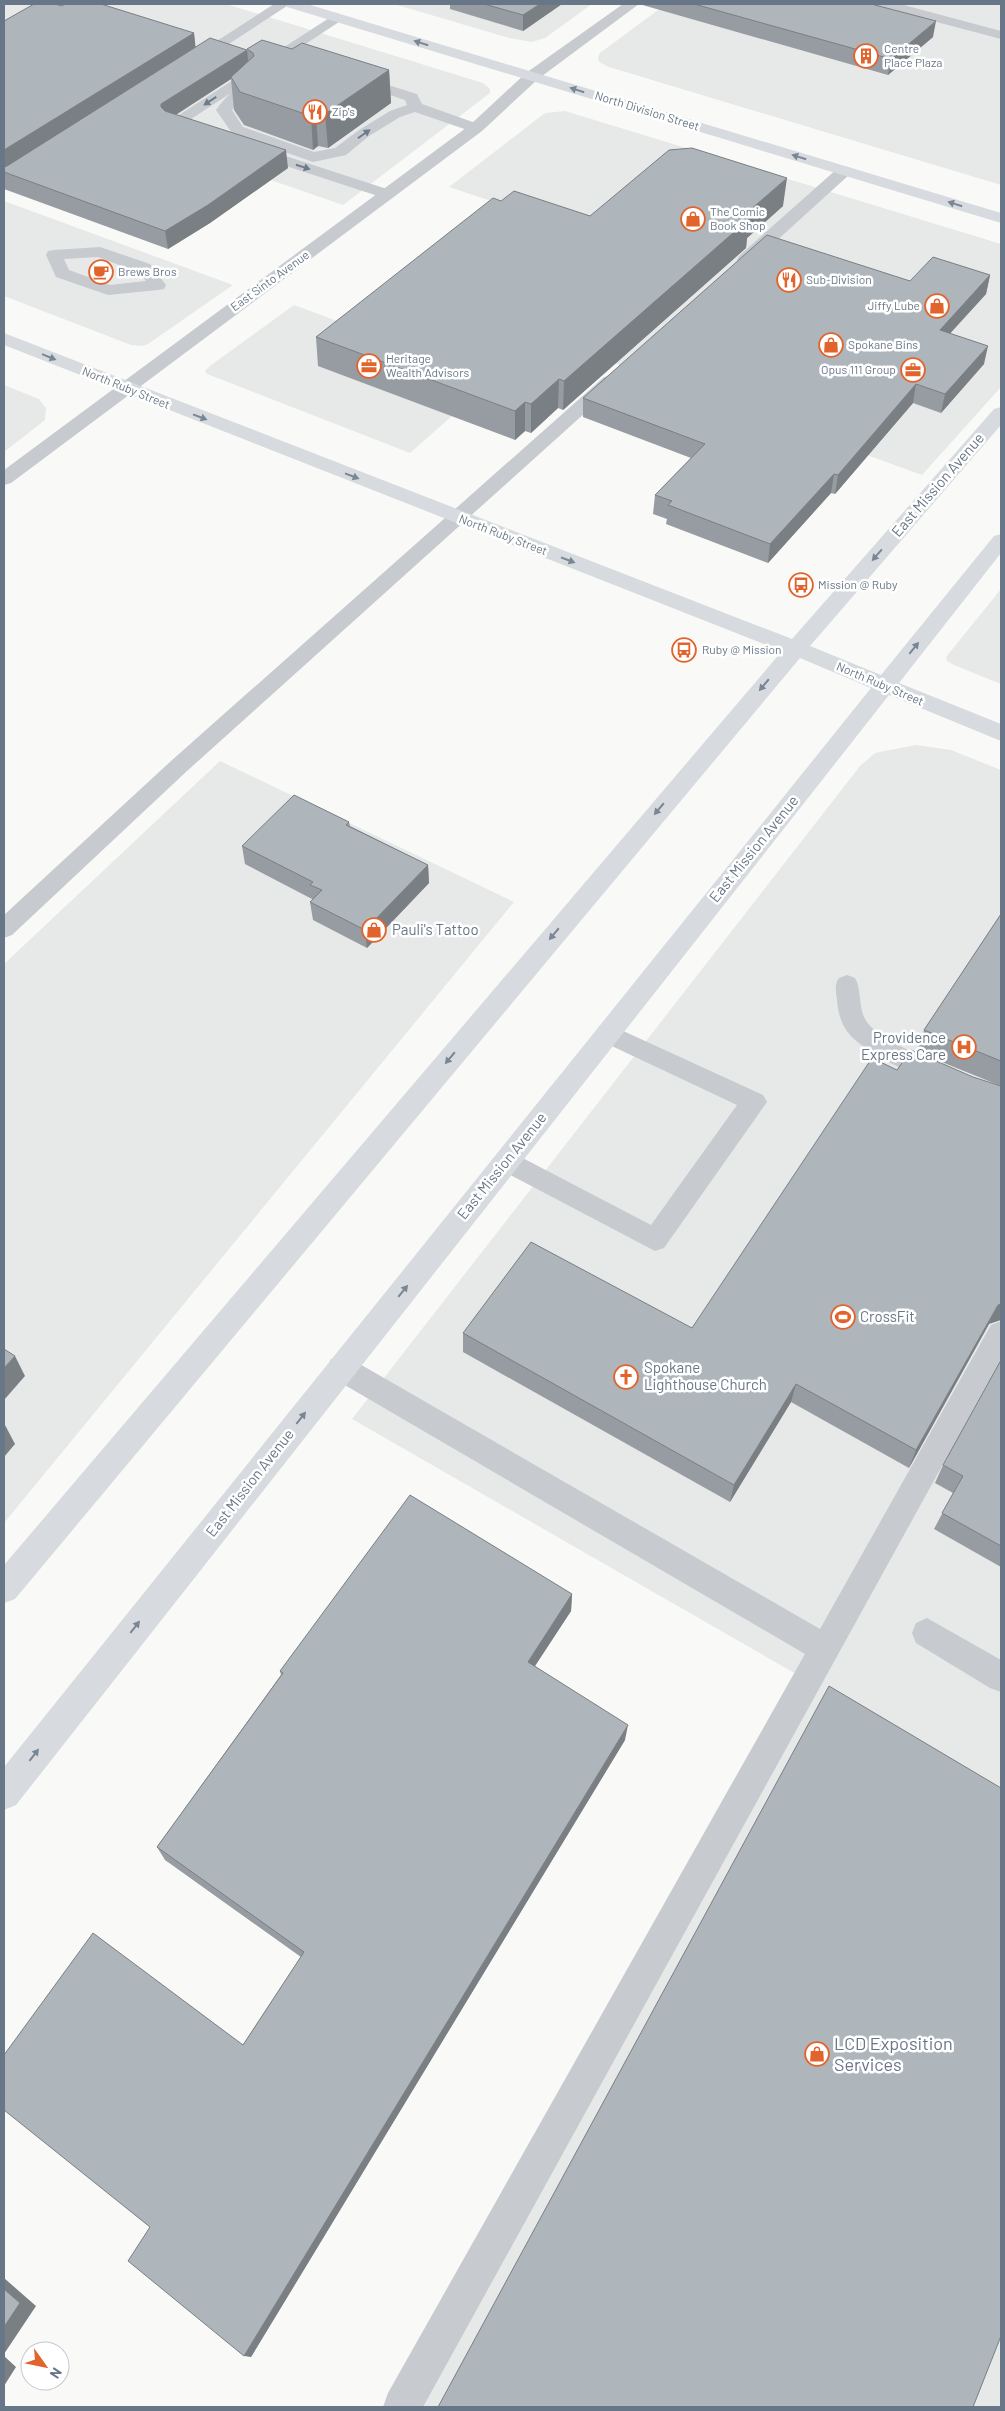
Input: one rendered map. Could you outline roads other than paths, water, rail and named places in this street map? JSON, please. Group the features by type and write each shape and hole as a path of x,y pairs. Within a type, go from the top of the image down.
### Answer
{"main road":[{"name":"North Division Street","path":"292,4 1001,218"},
{"name":"North Ruby Street","path":"4,339 125,388 795,648 1001,733"},
{"name":"East Mission Avenue","path":"4,1588 795,648 1001,413"},
{"name":"East Mission Avenue","path":"4,1793 1001,540"}],"street":[{"name":"East Sinto Avenue","path":"4,479 476,128 532,76 632,4"}],"lane":[{"path":"180,69 283,4"},
{"path":"885,4 1001,35"},
{"path":"211,137 173,124 337,17"},
{"path":"280,55 298,61"},
{"path":"280,55 261,79 234,99 224,110 237,130 313,157 340,152 364,133 395,114 414,108 476,128"},
{"path":"346,76 412,97 414,108"},
{"path":"230,143 387,194"},
{"path":"733,270 844,171"},
{"path":"100,252 144,268 158,285 108,290 62,273 54,256 100,252"},
{"path":"4,929 179,766 622,370"},
{"path":"847,984 851,1015 858,1028 877,1045 1001,1099"},
{"path":"506,1161 655,1240 754,1102 608,1033"},
{"path":"402,2407 1001,1333"},
{"path":"341,1368 825,1649"},
{"path":"927,1633 1001,1677"}],"place":[{"name":"Centre Place Plaza","path":"866,56"},
{"name":"Zip's","path":"315,112"},
{"name":"The Comic Book Shop","path":"693,219"},
{"name":"Brews Bros","path":"101,272"},
{"name":"Sub-Division","path":"789,280"},
{"name":"Jiffy Lube","path":"937,306"},
{"name":"Spokane Bins","path":"831,345"},
{"name":"Heritage Wealth Advisors","path":"369,366"},
{"name":"Opus 111 Group","path":"913,370"},
{"name":"Mission @ Ruby","path":"801,585"},
{"name":"Ruby @ Mission","path":"684,650"},
{"name":"Pauli's Tattoo","path":"374,930"},
{"name":"Providence Express Care","path":"964,1047"},
{"name":"CrossFit","path":"843,1317"},
{"name":"Spokane Lighthouse Church","path":"626,1377"},
{"name":"LCD Exposition Services","path":"817,2054"}]}
